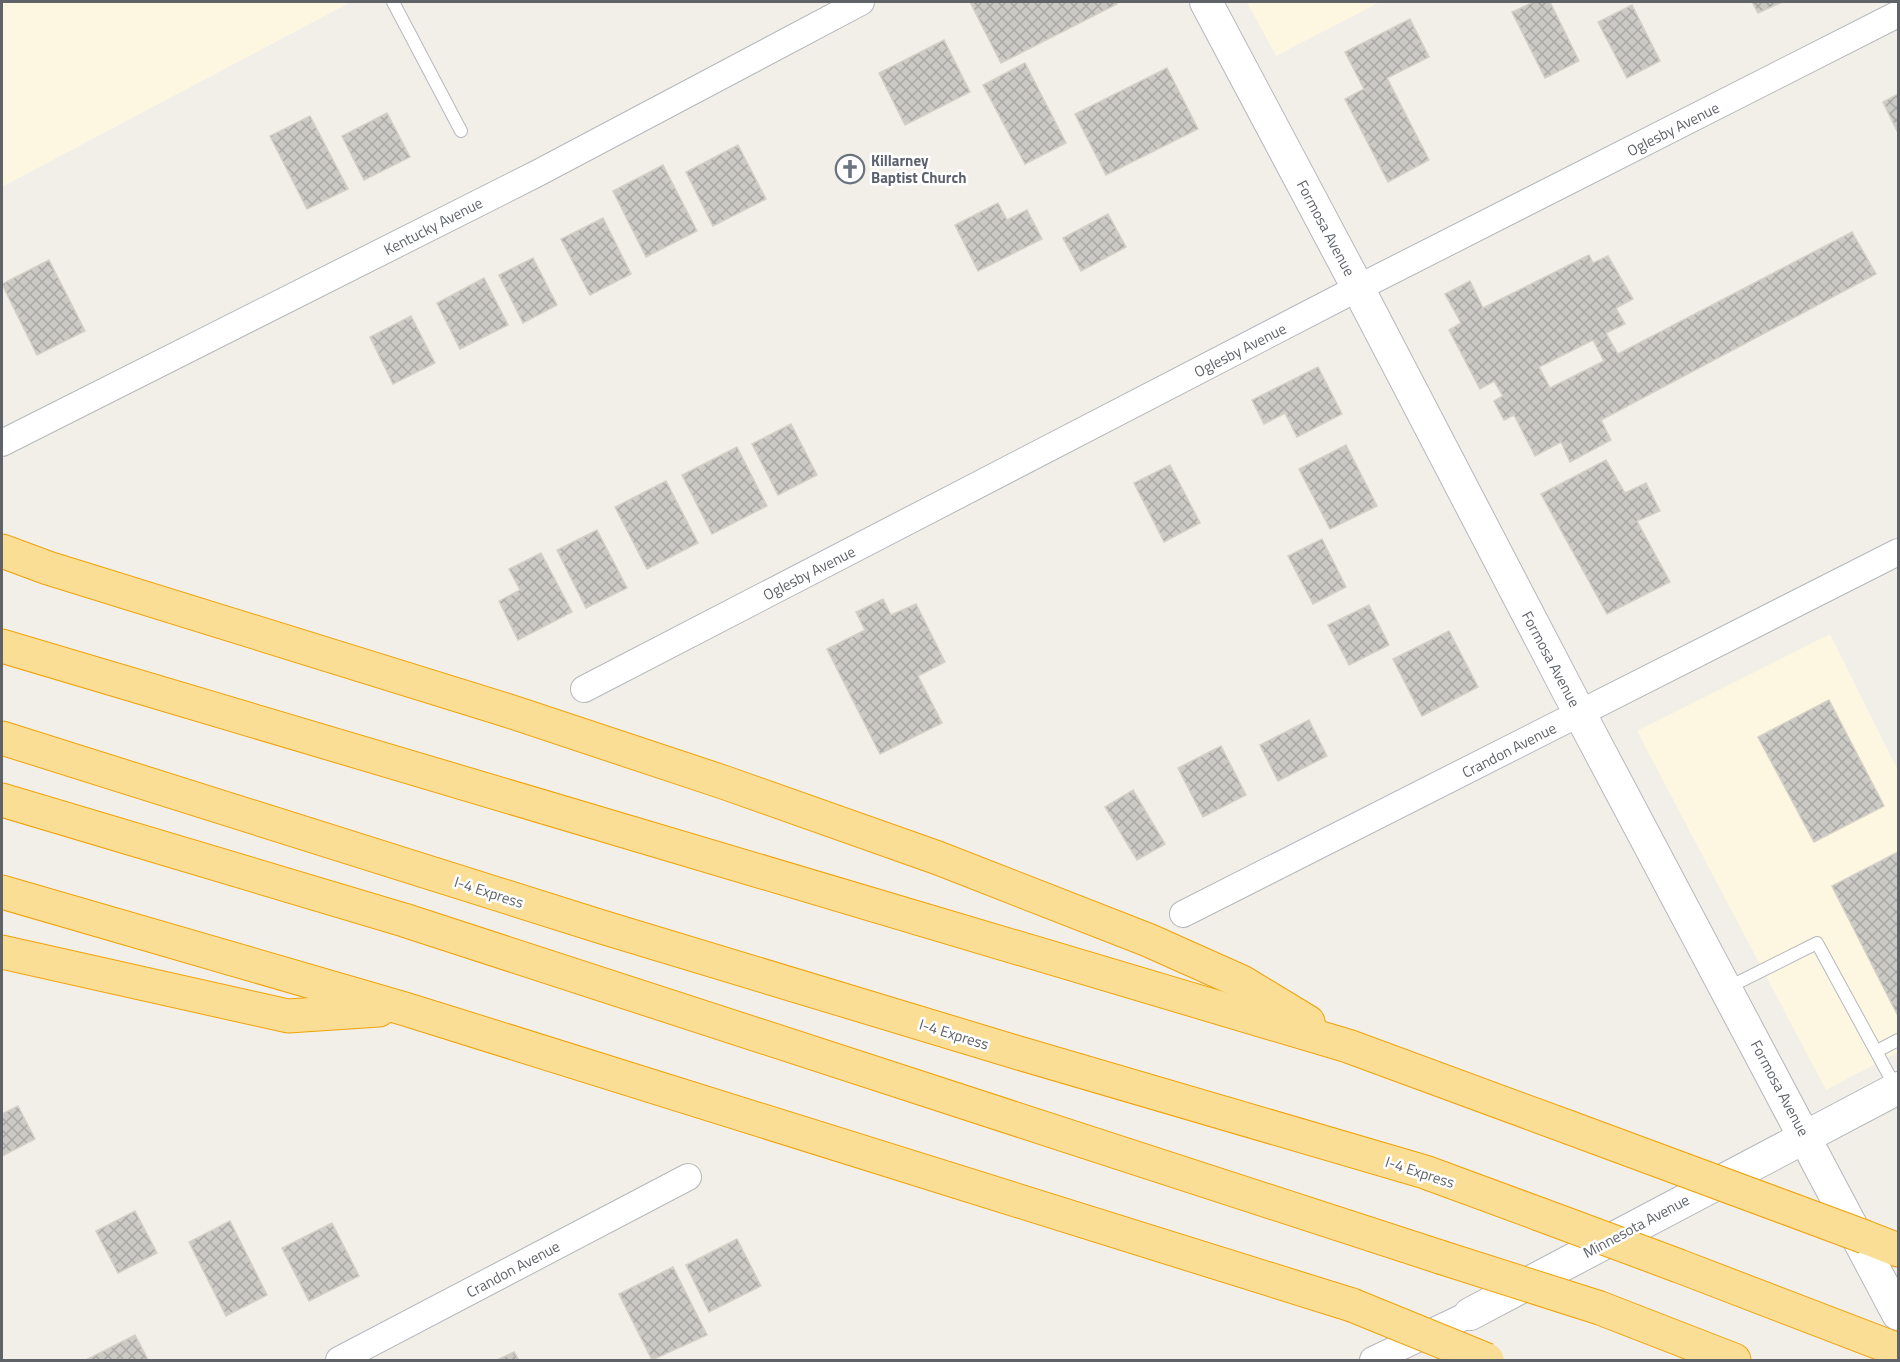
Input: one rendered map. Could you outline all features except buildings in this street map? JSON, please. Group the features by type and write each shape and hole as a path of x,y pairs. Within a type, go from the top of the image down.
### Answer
{"highway":[{"path":"2,551 48,568 528,717 723,782 938,858 1148,940 1242,982 1348,1046"},
{"path":"2,646 1348,1046 1899,1250"},
{"name":"I-4 Express","path":"2,738 602,927 1023,1055 1425,1172 1899,1350"},
{"path":"2,800 404,920 1600,1308 1734,1360"},
{"path":"2,892 405,1009 1352,1305 1487,1360"},
{"path":"2,952 288,1016 405,1009"}],"street":[{"name":"Kentucky Avenue","path":"2,443 538,173 861,2"},
{"name":"Formosa Avenue","path":"1206,2 1580,714 1899,1314"},
{"name":"Oglesby Avenue","path":"584,689 1358,288 1899,14"},
{"name":"Crandon Avenue","path":"1183,914 1899,552"},
{"name":"Minnesota Avenue","path":"1384,1357 1898,1089"},
{"name":"Crandon Avenue","path":"339,1360 688,1177"}],"lane":[{"path":"393,2 461,131"},
{"path":"1727,988 1816,943 1898,1089"},
{"path":"1877,1051 1899,1040"}],"shaded area":[{"path":"2,2 351,2 2,187"},
{"path":"1247,2 1380,2 1276,56"},
{"path":"1830,634 1898,771 1898,1052 1826,1090 1637,731"}],"place":[{"name":"Killarney Baptist Church","path":"850,169"}]}
